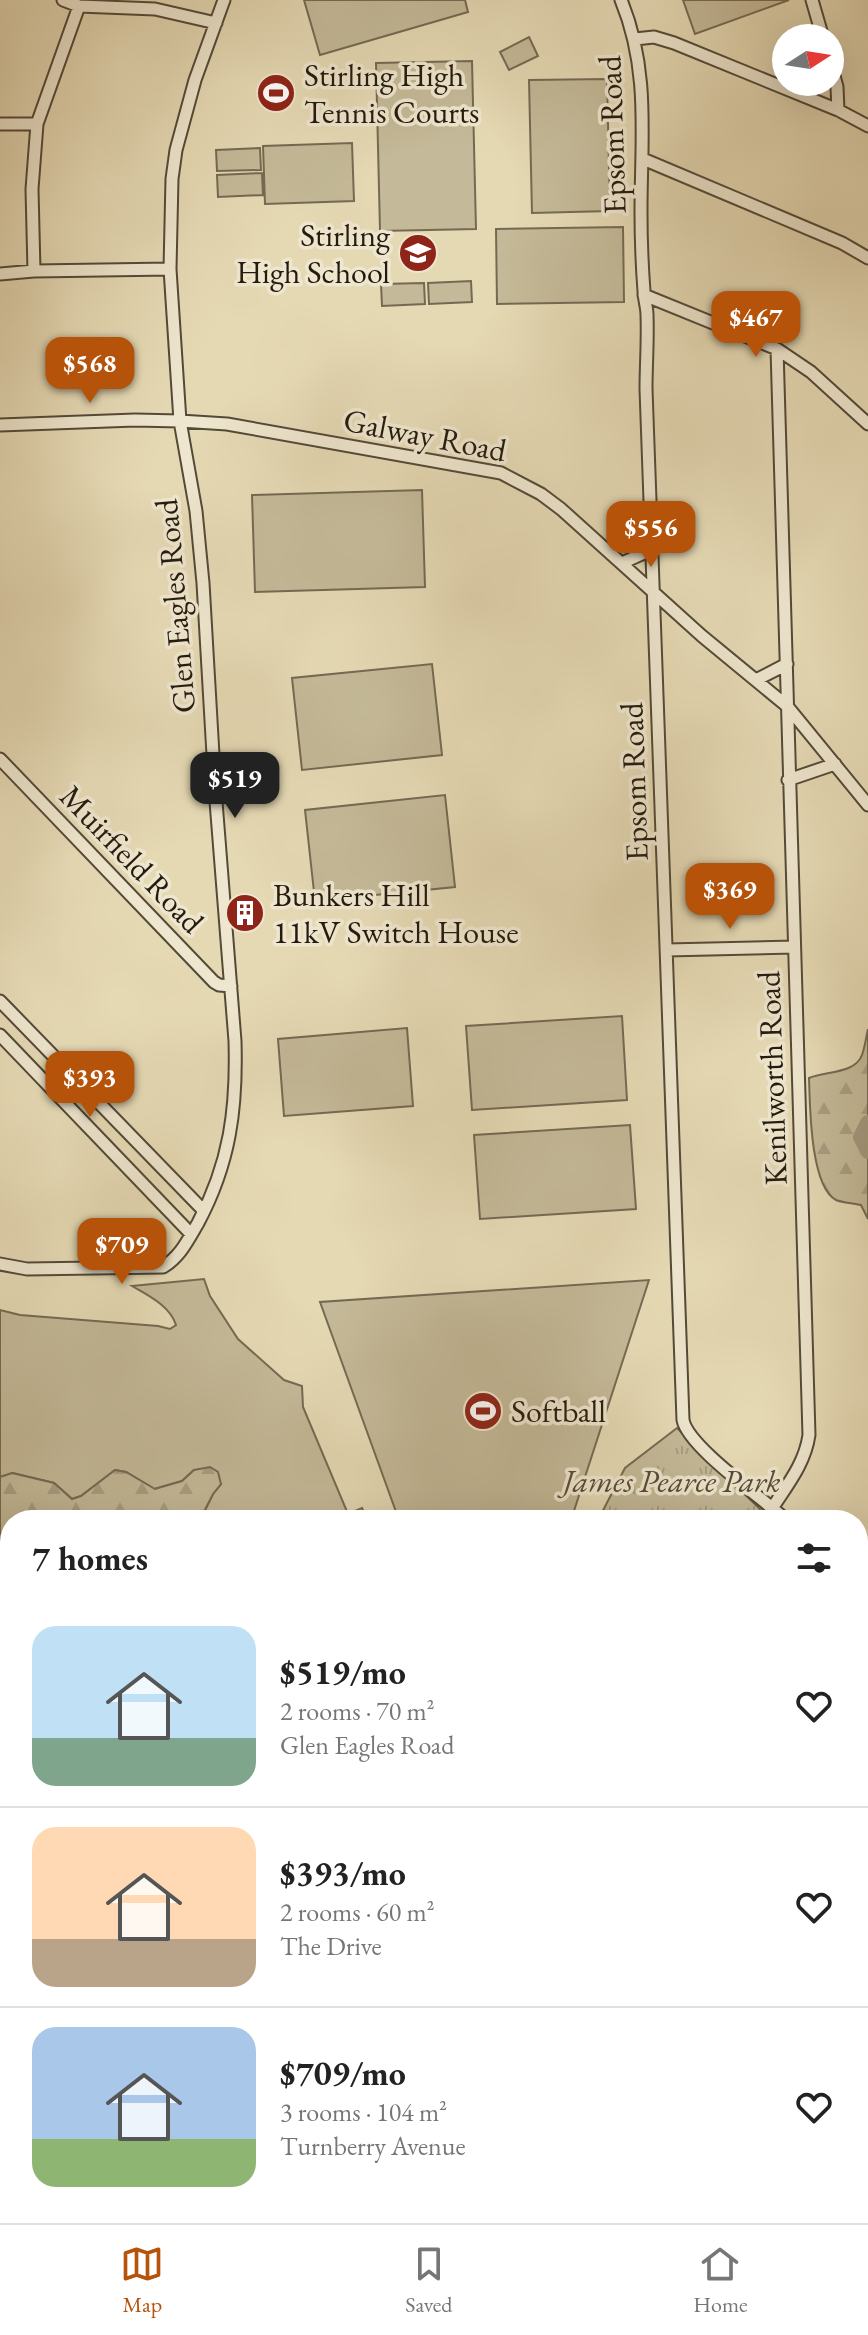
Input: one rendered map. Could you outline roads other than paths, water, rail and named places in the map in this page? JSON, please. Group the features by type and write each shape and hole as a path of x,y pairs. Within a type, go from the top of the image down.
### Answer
{"street":[{"path":"63,0 79,6 155,9 216,23"},
{"name":"Glen Eagles Road","path":"0,1264 27,1269 163,1267 178,1254 204,1211 224,1165 233,1125 236,1080 231,986 203,583 196,511 180,421 170,269 172,179 176,150 195,80 224,0"},
{"name":"Epsom Road","path":"621,0 640,62 641,210 647,312 646,389 680,1363 685,1428 714,1460 776,1510"},
{"path":"812,0 819,24"},
{"path":"34,271 32,189 37,124 79,6"},
{"path":"635,39 654,37 674,43 838,110 868,126"},
{"path":"837,96 838,110"},
{"path":"0,124 37,124"},
{"path":"643,159 842,243 868,258"},
{"path":"0,274 170,269"},
{"path":"644,295 777,349 811,372 868,424"},
{"name":"Kenilworth Road","path":"773,1507 803,1461 809,1435 777,349"},
{"name":"Galway Road","path":"0,425 180,421 227,424 501,473 541,494 787,706 868,805"},
{"path":"622,563 644,553 652,543"},
{"path":"756,680 787,664"},
{"name":"Muirfield Road","path":"0,759 214,982 231,986"},
{"path":"788,780 835,764"},
{"path":"667,950 794,947"},
{"path":"2,1006 204,1211"},
{"path":"0,1035 191,1234"}],"waterway":[{"path":"868,1123 861,1137 868,1151"}],"place":[{"name":"Stirling High Tennis Courts","path":"276,93"},
{"name":"Stirling High School","path":"418,253"},
{"name":"Bunkers Hill 11kV Switch House","path":"245,913"},
{"name":"Softball","path":"483,1411"}],"park label":[{"name":"James Pearce Park","path":"672,1481"}]}
